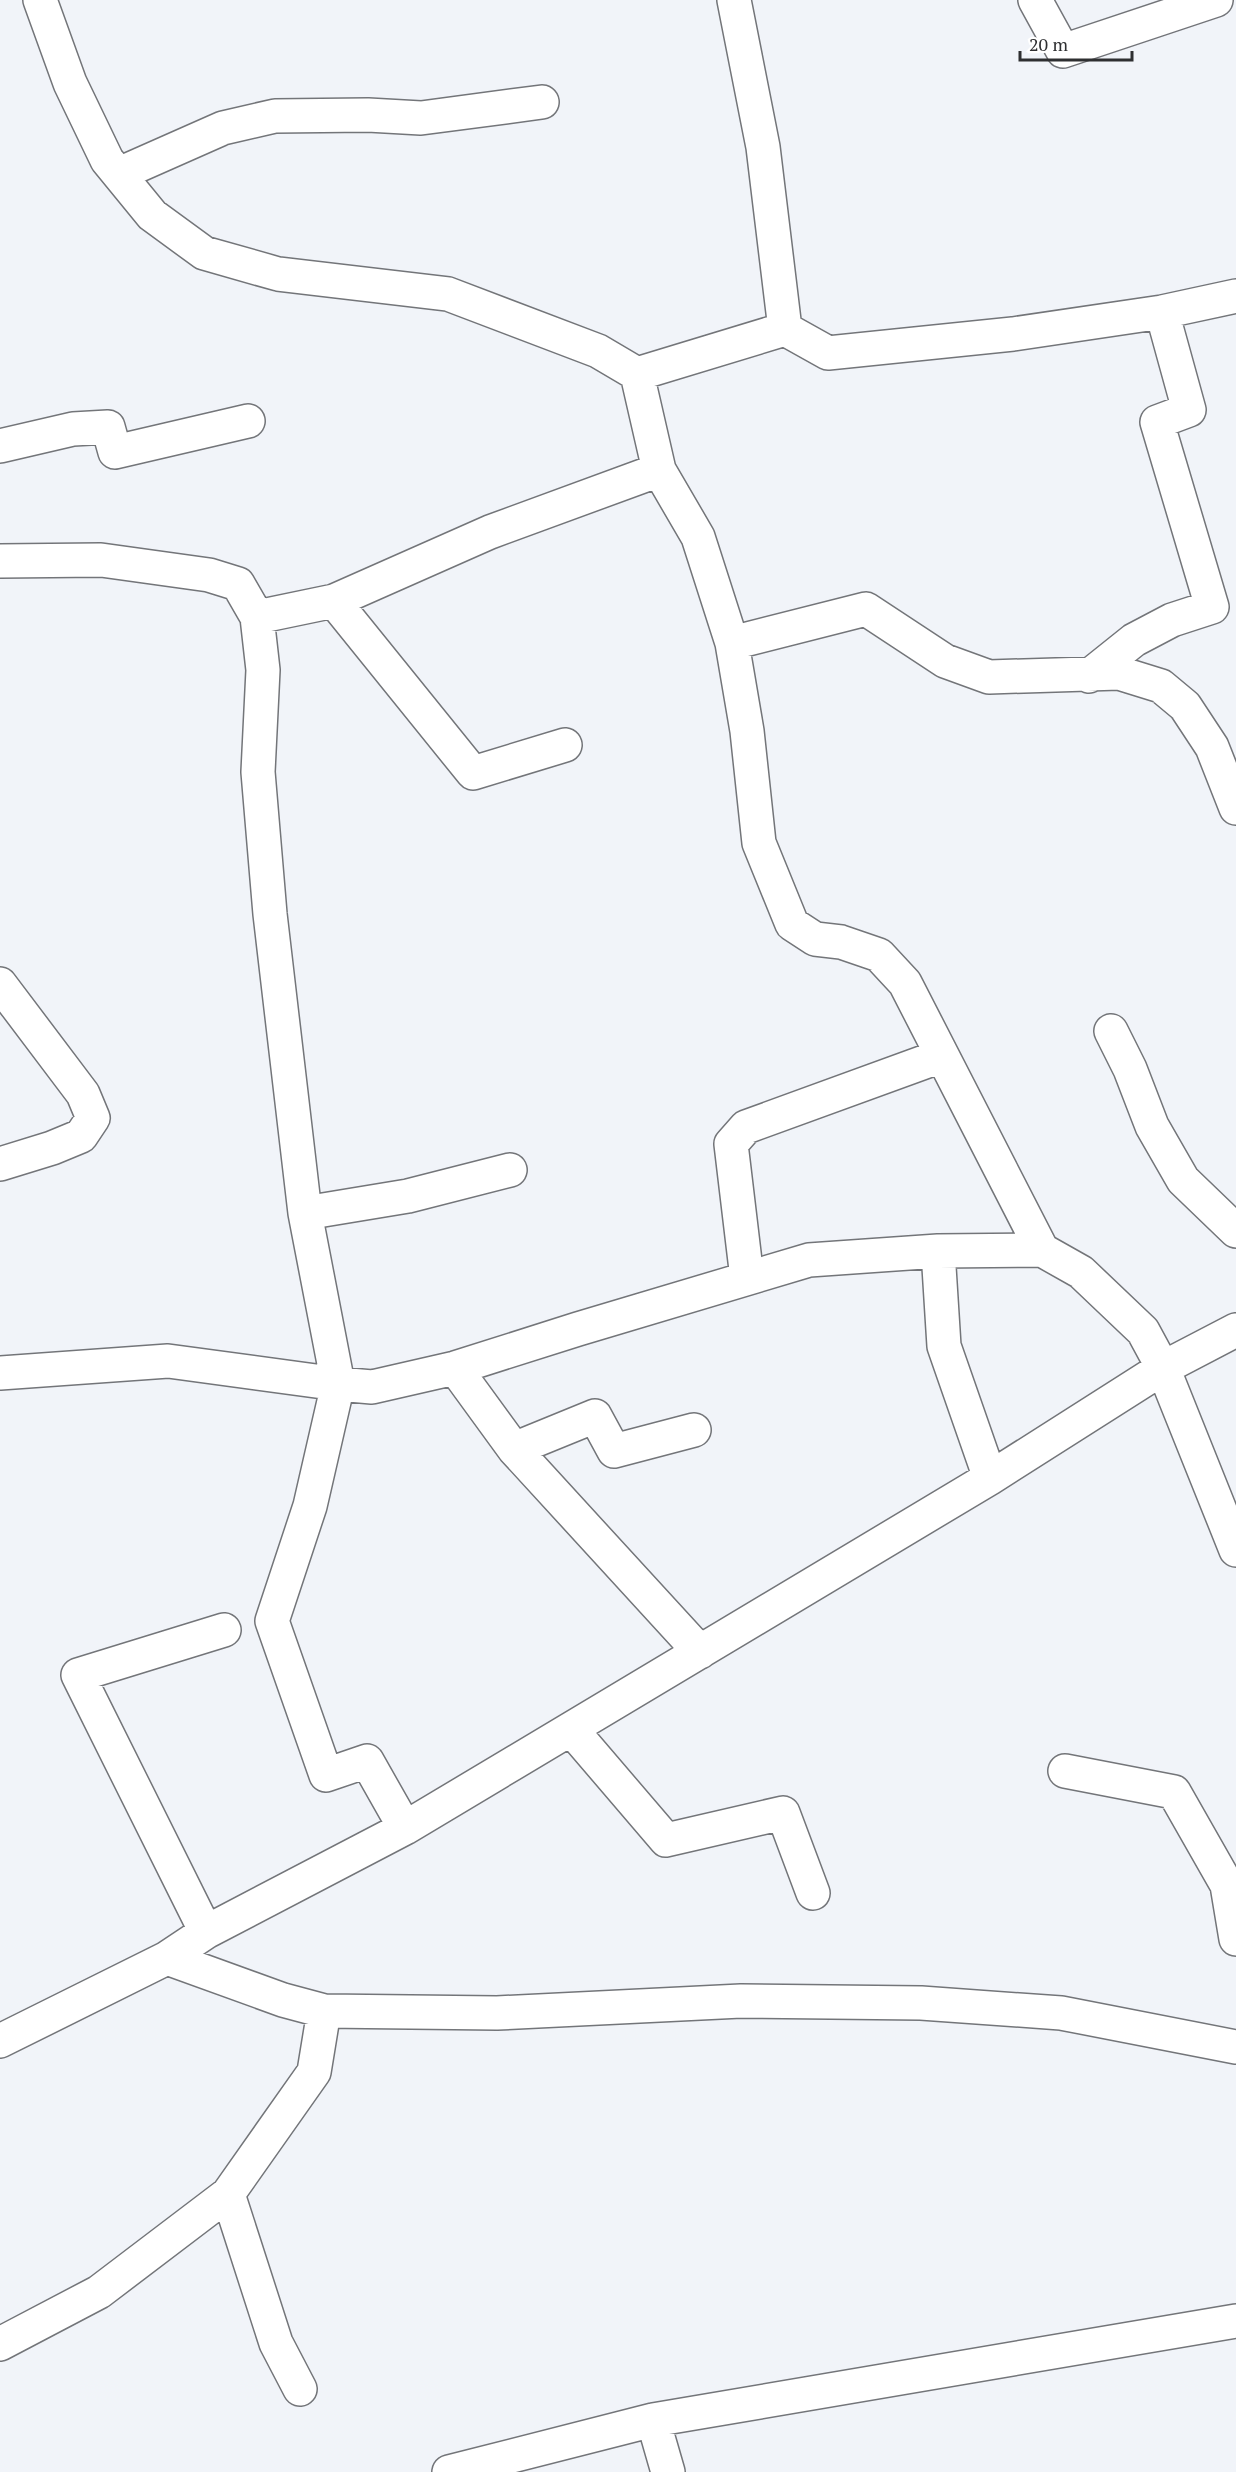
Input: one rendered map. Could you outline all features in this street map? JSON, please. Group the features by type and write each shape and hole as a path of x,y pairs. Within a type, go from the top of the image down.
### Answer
{"street":[{"path":"40,0 70,83 107,160 152,215 204,253 278,274 448,294 598,351 637,374 659,470 698,537 732,643 747,731 759,843 792,924 815,939 841,942 879,955 904,983 1042,1250"},
{"path":"734,0 763,147 785,328"},
{"path":"1035,0 1063,51 1216,0"},
{"path":"119,174 223,128 275,116 368,115 421,118 542,102"},
{"path":"637,374 785,328 828,353 1013,334 1162,312 1236,296"},
{"path":"1089,676 1134,640 1172,620 1212,607 1157,422 1189,410 1162,312"},
{"path":"0,446 73,429 108,427 115,452 248,421"},
{"path":"257,617 334,601 490,532 659,470"},
{"path":"0,561 100,560 209,575 238,584 257,617 262,670 258,772 270,914 305,1213 338,1384 310,1506 272,1621 326,1775 367,1761 405,1828"},
{"path":"334,601 473,773 565,745"},
{"path":"732,643 866,609 945,661 989,677 1089,676 1119,673 1161,686 1185,706 1212,747 1236,808"},
{"path":"0,984 83,1094 93,1118 81,1136 52,1148 0,1164"},
{"path":"1111,1031 1130,1068 1152,1126 1183,1180 1236,1231"},
{"path":"747,1278 731,1144 746,1127 941,1056"},
{"path":"305,1213 408,1196 510,1170"},
{"path":"0,1373 168,1361 372,1387 455,1368 809,1260 938,1251 1042,1250 1081,1272 1143,1331 1163,1368 1236,1550"},
{"path":"938,1251 944,1346 990,1478"},
{"path":"0,2042 166,1958 206,1932 405,1828 990,1478 1163,1368 1236,1330"},
{"path":"455,1368 514,1449 700,1652"},
{"path":"514,1449 595,1416 614,1451 694,1430"},
{"path":"206,1932 78,1675 224,1630"},
{"path":"571,1729 666,1840 783,1814 813,1893"},
{"path":"1065,1771 1174,1792 1227,1885 1236,1939"},
{"path":"166,1958 283,2000 324,2011 497,2013 741,2001 921,2003 1061,2013 1236,2048"},
{"path":"0,2344 99,2292 228,2194 314,2072 324,2011"},
{"path":"228,2194 276,2343 300,2389"},
{"path":"449,2472 653,2421 1236,2321"},
{"path":"653,2421 668,2472"}]}
